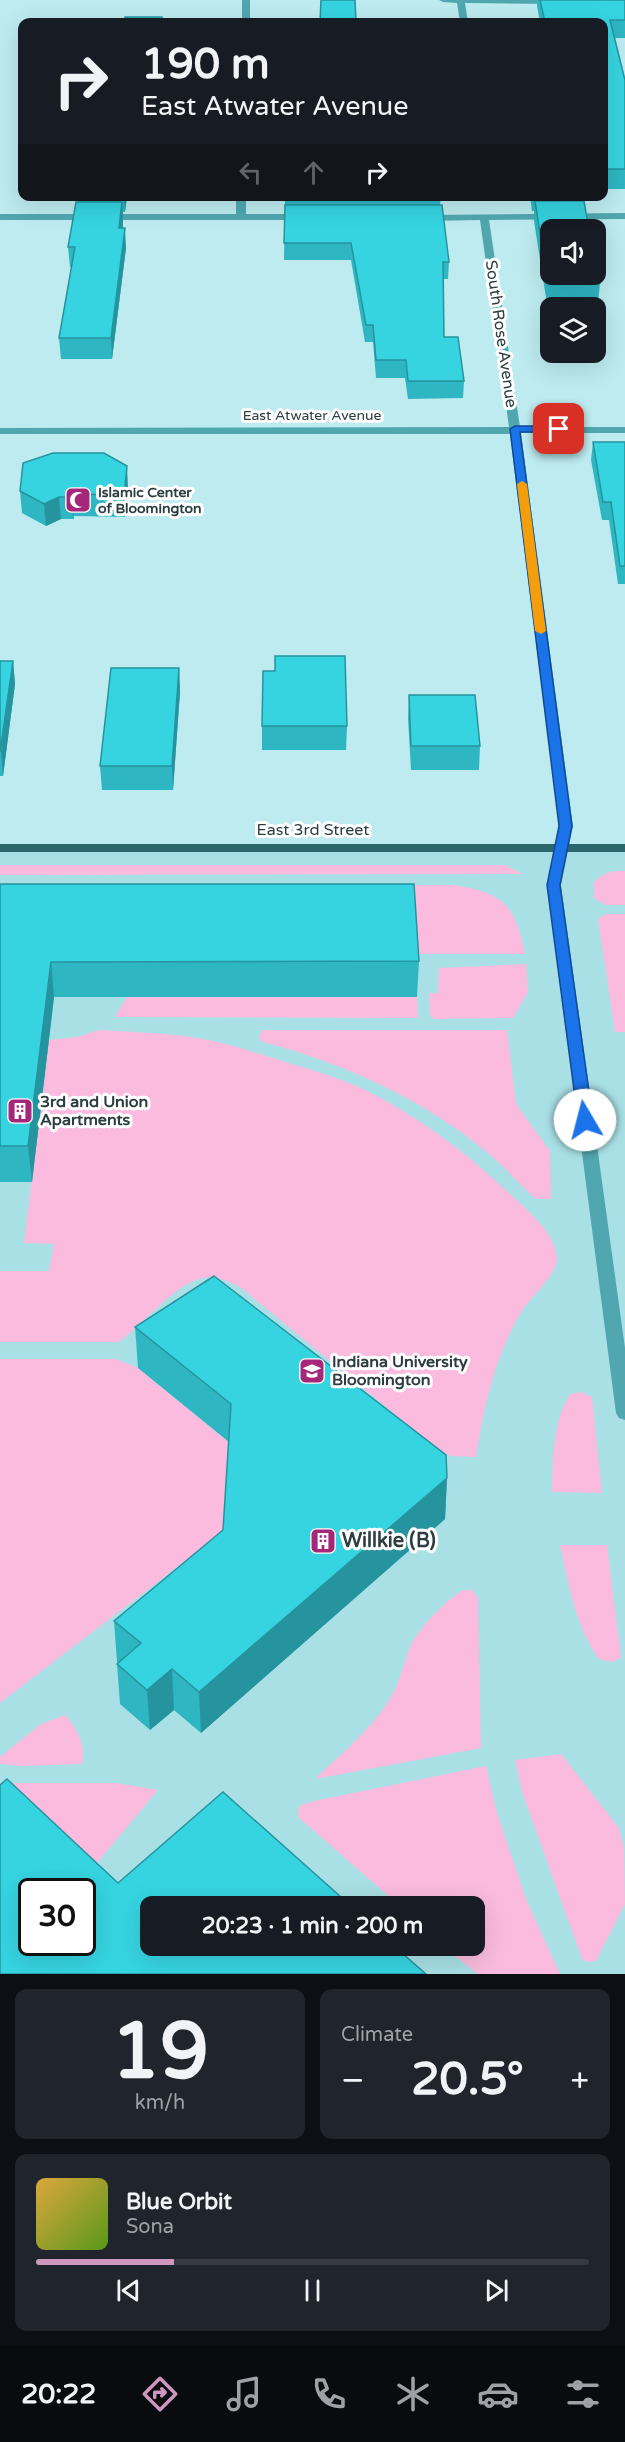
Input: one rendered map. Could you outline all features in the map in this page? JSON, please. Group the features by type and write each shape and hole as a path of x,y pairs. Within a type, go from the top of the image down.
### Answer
{"main road":[{"name":"East 3rd Street","path":"0,848 625,848"}],"street":[{"path":"246,0 246,18"},
{"path":"443,0 567,2"},
{"path":"461,2 463,18"},
{"path":"241,217 242,201"},
{"path":"414,218 625,216"},
{"path":"0,217 310,218"},
{"name":"South Rose Avenue","path":"484,218 515,429 566,826 554,885 625,1413"},
{"name":"East Atwater Avenue","path":"0,431 625,429"}],"shaded area":[{"name":"Indiana University Bloomington","path":"0,849 625,851 625,1974 0,1974"},
{"path":"0,865 505,865 523,874 0,875"},
{"path":"625,871 625,905 606,905 594,898 594,882 597,879 604,874"},
{"path":"454,885 485,892 505,904 517,924 525,954 415,954 116,886"},
{"path":"606,914 625,914 625,1032 615,1032 598,919"},
{"path":"526,964 528,992 513,1018 434,1019 430,1015 429,993 438,993 439,968"},
{"path":"127,997 417,997 418,1018 115,1017"},
{"path":"99,1030 164,1034 212,1041 316,1071 359,1087 439,1134 493,1178 540,1223 552,1240 557,1259 556,1265 522,1311 505,1345 487,1400 476,1457 450,1456 432,1445 240,1287 227,1281 204,1278 183,1287 119,1342 0,1342 0,1271 49,1271 54,1244 24,1243 49,1040 77,1037"},
{"path":"262,1030 507,1030 516,1104 550,1151 551,1199 536,1199 495,1159 464,1134 411,1100 324,1061 263,1042 259,1038"},
{"path":"0,1359 116,1359 138,1368 232,1445 225,1563 177,1567 0,1703"},
{"path":"581,1392 592,1397 602,1493 552,1492 555,1441 560,1417 570,1394"},
{"path":"560,1545 607,1545 621,1658 611,1662 599,1659 591,1646 578,1619"},
{"path":"463,1590 472,1590 478,1598 481,1748 315,1779 354,1742 380,1713 395,1689 410,1647 419,1632 449,1600"},
{"path":"65,1715 80,1738 83,1750 82,1764 23,1766 0,1764 0,1757 41,1724"},
{"path":"561,1754 619,1828 624,1848 625,1904 596,1961 587,1962 582,1959 522,1792 515,1760"},
{"path":"486,1766 497,1813 526,1899 560,1974 478,1974 455,1956 485,1956 485,1896 389,1896 298,1817 299,1806"},
{"path":"0,1783 116,1783 158,1790 84,1878 75,1878 0,1825"}],"building":[{"path":"321,0 355,0 356,18 320,18"},
{"path":"540,0 625,0 625,20 610,20 625,80 625,169 608,169 608,18 544,18"},
{"path":"125,17 162,17 162,18"},
{"path":"535,201 584,201 587,219 540,219 540,233"},
{"path":"76,202 122,202 119,228 125,228 111,338 59,338 75,247 68,247"},
{"path":"285,205 442,205 449,262 443,262 444,337 458,337 464,381 408,381 406,360 376,360 373,325 366,325 351,243 284,243"},
{"path":"593,442 625,442 625,566 620,566 611,502 603,502"},
{"path":"53,453 104,453 127,466 124,495 73,494 72,497 59,497 44,504 20,491 23,463"},
{"path":"275,656 345,656 347,726 262,726 263,671 275,671"},
{"path":"0,661 13,661 0,752"},
{"path":"111,668 179,668 172,766 100,766"},
{"path":"409,695 475,695 480,746 411,746"},
{"name":"3rd and Union Apartments","path":"0,884 414,884 419,961 51,962 28,1146 0,1146"},
{"name":"Willkie (B)","path":"214,1276 446,1455 447,1478 199,1692 172,1669 147,1690 117,1664 141,1643 114,1621 223,1530 231,1404 135,1327"},
{"path":"7,1779 118,1883 223,1792 340,1896 140,1896 140,1956 405,1956 426,1974 0,1974 0,1785"}],"slow traffic":[{"path":"522,484 541,631"}],"place":[{"name":"Islamic Center of Bloomington","path":"78,500"},
{"name":"3rd and Union Apartments","path":"20,1111"},
{"name":"Indiana University Bloomington","path":"312,1371"},
{"name":"Willkie (B)","path":"323,1541"}],"route":[{"path":"559,429 515,429 566,826 554,885 585,1120"}]}
